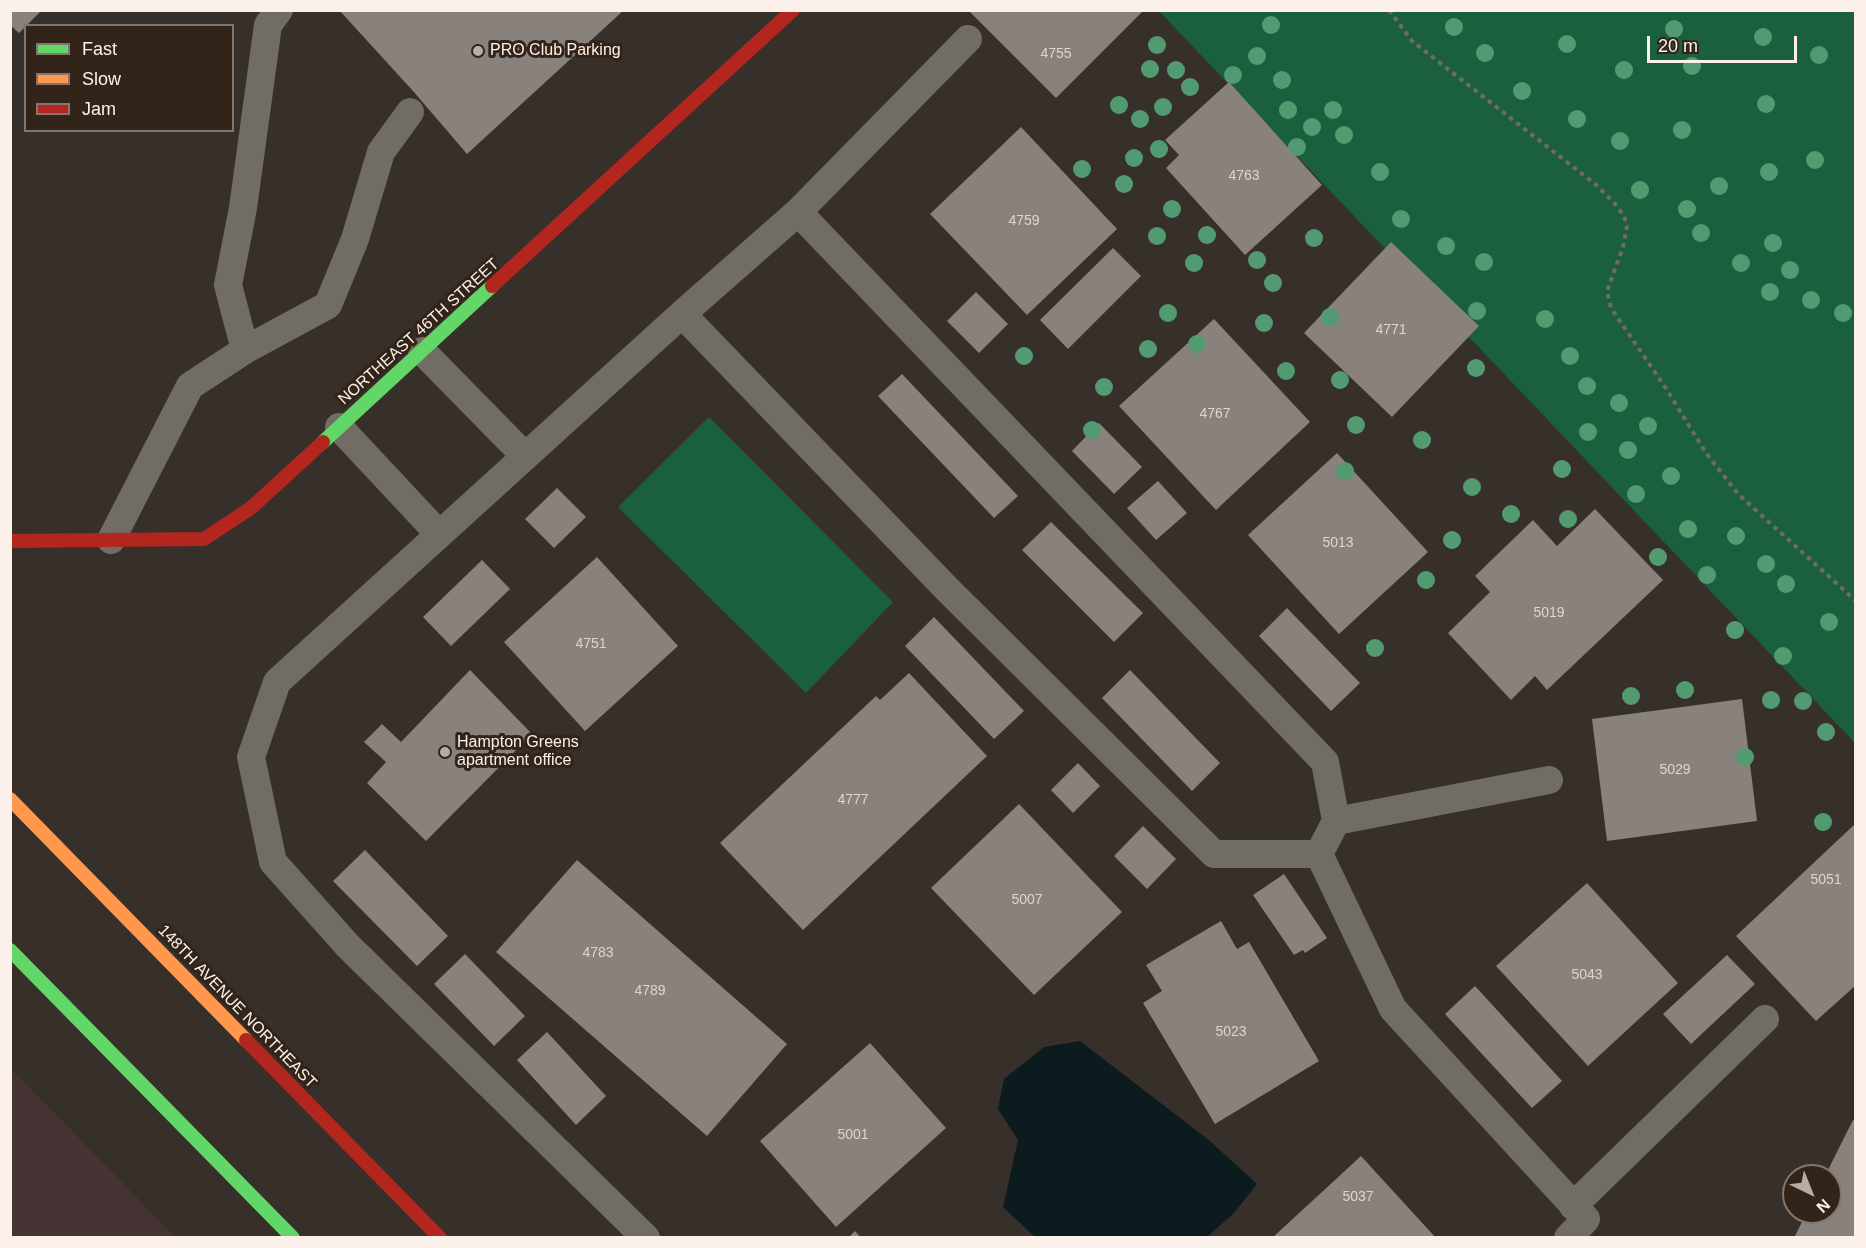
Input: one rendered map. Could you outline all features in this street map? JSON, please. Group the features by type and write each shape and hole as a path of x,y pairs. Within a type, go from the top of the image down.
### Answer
{"main road":[{"name":"NORTHEAST 46TH STREET","path":"10,542 204,539 251,507 793,10"},
{"name":"148TH AVENUE NORTHEAST","path":"10,799 440,1238"},
{"path":"10,950 293,1238"}],"lane":[{"path":"245,350 228,285 243,208 265,15"},
{"path":"646,1238 348,946 273,862 251,757 277,682 682,314 798,212 968,39"},
{"path":"111,540 190,386 245,350 328,305 355,239 381,152 410,112"},
{"path":"798,212 1325,762 1336,821 1319,854"},
{"path":"682,314 947,589 1214,854 1319,854"},
{"path":"422,351 525,456"},
{"path":"339,427 439,534"},
{"path":"1336,821 1549,780"},
{"path":"1319,854 1393,1009 1586,1219 1568,1238"},
{"path":"1573,1206 1765,1019"}],"path":[{"path":"1389,10 1412,41 1595,184 1615,204 1624,216 1627,226 1623,247 1607,291 1611,308 1667,390 1706,453 1738,494 1856,601"}],"shaded area":[{"path":"1080,1041 1210,1141 1257,1184 1234,1213 1207,1237 1035,1237 1003,1207 1018,1140 998,1109 1004,1079 1044,1047"},
{"path":"11,1069 176,1237 11,1237"}],"green space":[{"path":"1159,11 1855,11 1855,743"},
{"path":"709,417 893,602 806,693 618,507"}],"building":[{"path":"10,10 42,10 28,24 24,24 24,28 19,33 10,25"},
{"name":"PRO Club Parking","path":"339,10 624,10 467,154"},
{"path":"968,10 1144,10 1056,98"},
{"path":"1229,82 1322,185 1245,255 1166,168 1179,155 1165,140"},
{"path":"1021,127 1117,229 1027,315 930,214"},
{"path":"1391,242 1479,326 1392,417 1304,333"},
{"path":"1113,248 1141,276 1068,349 1040,320"},
{"path":"976,292 1008,324 979,353 947,321"},
{"path":"1214,319 1310,422 1216,510 1119,406"},
{"path":"902,374 1018,496 994,518 878,396"},
{"path":"1099,423 1142,467 1114,494 1072,451"},
{"path":"1337,453 1428,552 1339,634 1248,535"},
{"path":"1158,481 1187,513 1156,540 1127,508"},
{"path":"557,488 586,517 554,548 525,519"},
{"path":"1595,509 1663,580 1547,690 1535,676 1511,700 1448,633 1490,592 1475,576 1533,520 1557,546"},
{"path":"1051,522 1143,613 1114,642 1022,550"},
{"path":"597,557 678,646 585,731 504,642"},
{"path":"482,560 510,589 451,646 423,617"},
{"path":"1287,608 1360,683 1331,711 1259,636"},
{"path":"934,617 1024,711 994,739 905,646"},
{"name":"Hampton Greens apartment office","path":"470,670 532,734 426,841 367,783 386,762 364,742 382,724 401,742"},
{"path":"1130,670 1220,763 1192,791 1102,698"},
{"path":"909,673 987,756 803,930 720,843 876,696 880,700"},
{"path":"1742,699 1757,821 1607,841 1592,719"},
{"path":"1078,763 1100,786 1073,813 1051,790"},
{"path":"1019,804 1122,912 1034,995 931,888"},
{"path":"1856,823 1856,985 1816,1021 1736,936"},
{"path":"1143,826 1176,859 1147,889 1114,856"},
{"path":"365,850 448,936 417,966 333,881"},
{"path":"577,860 787,1044 707,1136 496,952"},
{"path":"1284,874 1327,938 1305,953 1303,950 1294,955 1253,895"},
{"path":"1587,883 1678,983 1588,1066 1496,966"},
{"path":"1221,921 1237,949 1249,942 1319,1061 1215,1124 1143,1003 1162,991 1146,965"},
{"path":"465,954 525,1016 494,1046 434,984"},
{"path":"1727,955 1755,984 1691,1044 1663,1014"},
{"path":"1475,986 1562,1081 1532,1108 1445,1014"},
{"path":"547,1032 606,1096 576,1125 517,1060"},
{"path":"870,1043 946,1128 836,1227 760,1141"},
{"path":"1853,1120 1856,1121 1856,1238 1794,1238 1801,1224 1842,1224 1842,1164 1831,1164"},
{"path":"1361,1156 1436,1238 1272,1238"},
{"path":"855,1231 861,1238 848,1238"}],"traffic: fast":[{"path":"323,442 492,286"},
{"path":"10,950 293,1238"}],"traffic: slow":[{"path":"10,799 246,1040"}],"traffic: jam":[{"path":"492,286 793,10"},
{"path":"10,541 204,539 251,508 323,442"},
{"path":"246,1040 440,1238"}],"place":[{"name":"PRO Club Parking","path":"478,51"},
{"name":"Hampton Greens apartment office","path":"445,752"}]}
